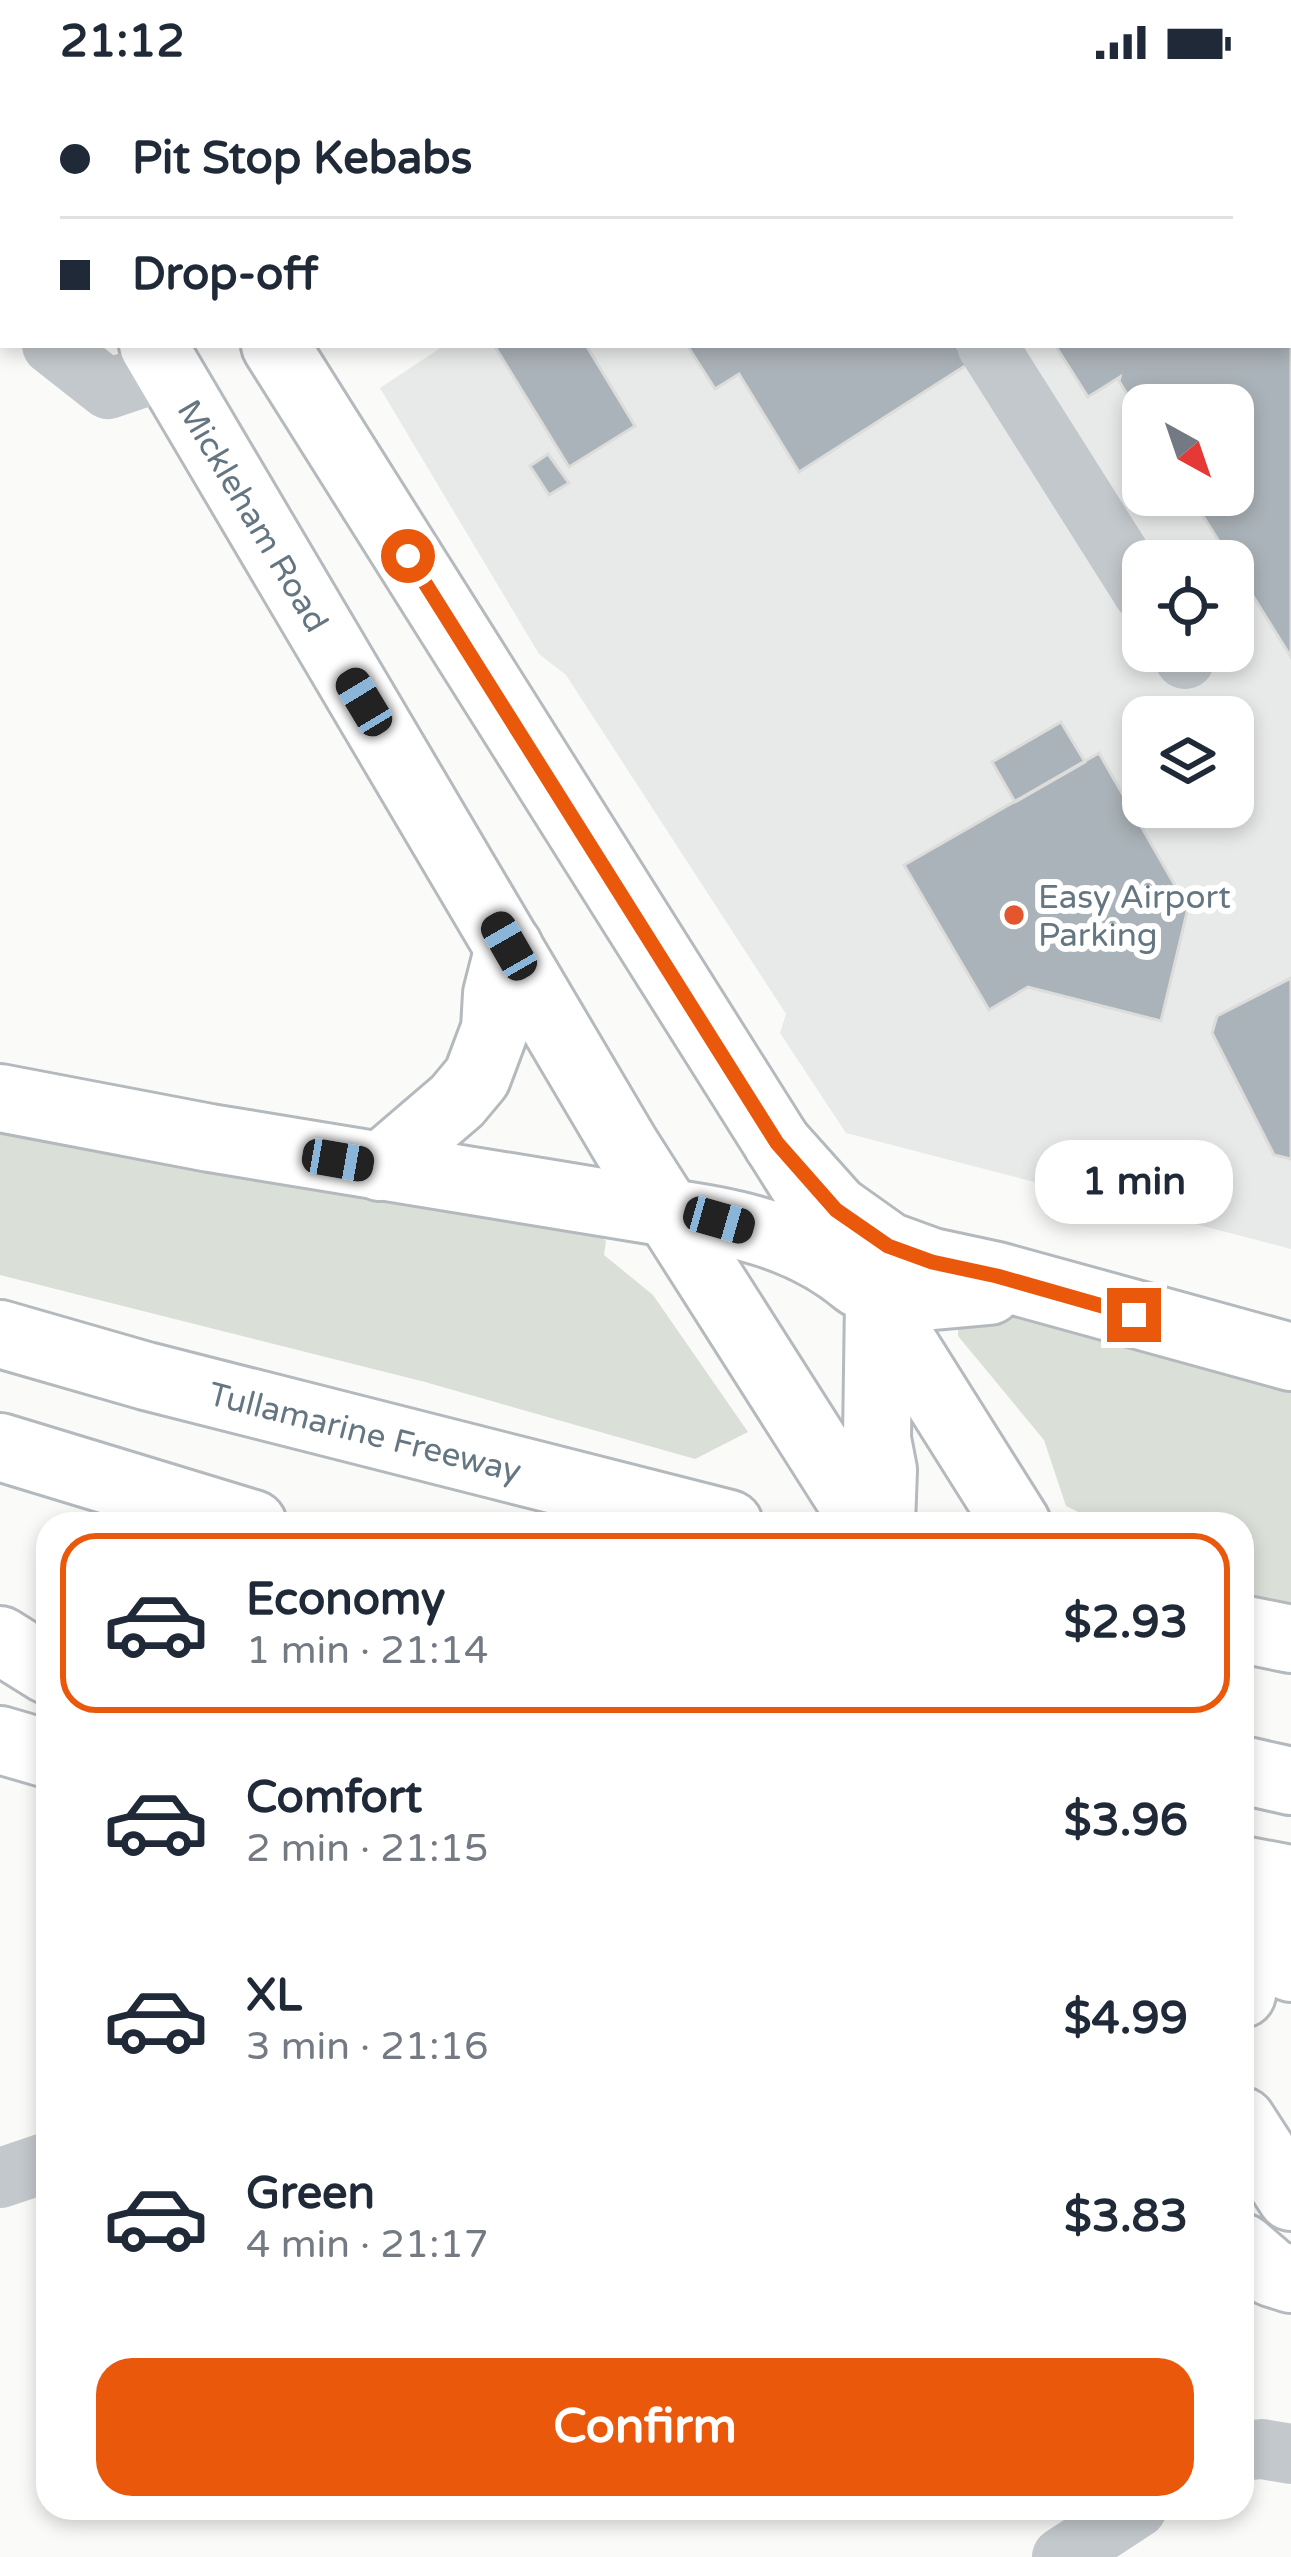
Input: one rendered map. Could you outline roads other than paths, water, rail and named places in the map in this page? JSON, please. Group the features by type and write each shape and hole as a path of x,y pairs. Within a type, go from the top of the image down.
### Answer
{"main road":[{"path":"277,348 1010,1512"},
{"name":"Mickleham Road","path":"177,353 509,946 668,1213 858,1512"},
{"path":"380,1167 457,1101 477,1077 495,1029 497,994 509,946"},
{"path":"0,1098 380,1167 719,1220 801,1244 842,1269 879,1301 994,1290 1055,1294"},
{"path":"777,1143 836,1210 888,1246 932,1262 1291,1357"},
{"path":"879,1301 881,1512"},
{"name":"Tullamarine Freeway","path":"0,1334 146,1376 682,1512"},
{"path":"0,1448 213,1512"},
{"path":"0,1626 36,1633"},
{"path":"1254,1632 1291,1639"},
{"path":"0,1640 36,1662"},
{"path":"0,1740 36,1750"},
{"path":"1254,1772 1291,1780"},
{"path":"1254,1948 1265,1906"},
{"path":"1254,2104 1291,2126"},
{"path":"1254,2140 1291,2197"},
{"path":"1254,2257 1272,2273 1291,2279"}],"street":[{"name":"Mickleham Road","path":"56,348 108,389 177,353"},
{"path":"989,348 1122,559"},
{"path":"0,2178 36,2166"},
{"path":"1062,2557 1119,2520"}],"place":[{"name":"Easy Airport Parking","path":"1014,915"}]}
